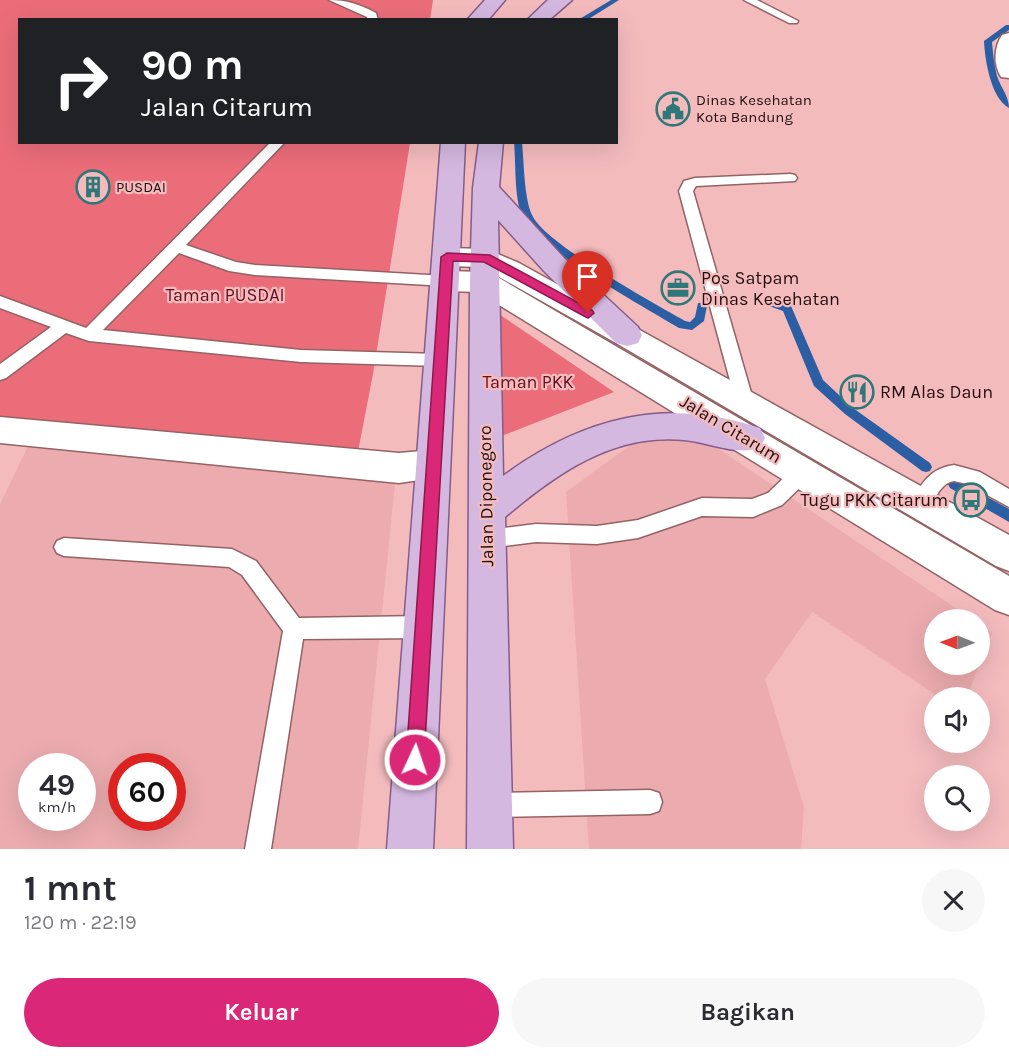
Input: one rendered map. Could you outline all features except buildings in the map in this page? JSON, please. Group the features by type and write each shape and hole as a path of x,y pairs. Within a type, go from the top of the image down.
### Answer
{"main road":[{"path":"539,18 550,6 562,0"},
{"path":"410,849 453,144"},
{"name":"Jalan Diponegoro","path":"490,827 485,270 486,188 491,144"},
{"path":"486,188 561,274 627,335"},
{"path":"486,525 526,478 563,454 606,434 642,427 676,426 748,438"}],"street":[{"path":"1009,39 1005,49 1009,72"},
{"name":"Jalan Citarum","path":"447,269 485,270 627,335 1009,554"},
{"name":"Jalan Citarum","path":"485,270 748,438 1009,597"},
{"path":"0,430 399,468 433,464"}],"lane":[{"path":"334,0 355,6 372,15 373,18"},
{"path":"749,0 793,21"},
{"path":"89,335 277,144"},
{"path":"745,403 686,190 689,184 695,182 789,178"},
{"path":"177,247 234,267 255,270 413,278 447,269"},
{"path":"0,302 89,335 301,356 439,360"},
{"path":"0,373 64,325"},
{"path":"486,525 597,535 638,530 702,507 753,508 775,499 803,472"},
{"path":"921,503 935,480 946,472 962,473 1009,499"},
{"path":"64,547 232,558 249,568 294,629 258,849"},
{"path":"294,629 423,627"},
{"path":"490,827 650,802"}],"shaded area":[{"path":"670,416 957,609 924,609 924,675 976,675 971,687 924,687 812,612 765,679 804,807 801,849 589,849 566,492"},
{"path":"31,440 396,474 358,849 0,849 0,504"}],"green space":[{"name":"Taman PUSDAI","path":"0,0 433,0 430,18 18,18 18,144 410,144 373,374 356,462 0,427"},
{"name":"Taman PKK","path":"490,308 614,392 486,442"}],"waterway":[{"path":"584,18 616,0"},
{"path":"1009,27 988,41 993,75 1009,106"},
{"path":"518,144 524,207 528,218 549,240 601,276 683,325 692,326 700,318 702,306"},
{"path":"773,303 787,309 818,383 849,411 926,467"},
{"path":"954,484 1009,516"}],"place":[{"name":"Dinas Kesehatan Kota Bandung","path":"673,109"},
{"name":"PUSDAI","path":"93,187"},
{"name":"Pos Satpam Dinas Kesehatan","path":"678,288"},
{"name":"RM Alas Daun","path":"857,392"},
{"name":"Tugu PKK Citarum","path":"971,500"}],"route":[{"path":"415,760 447,257 486,258 588,313"}]}
